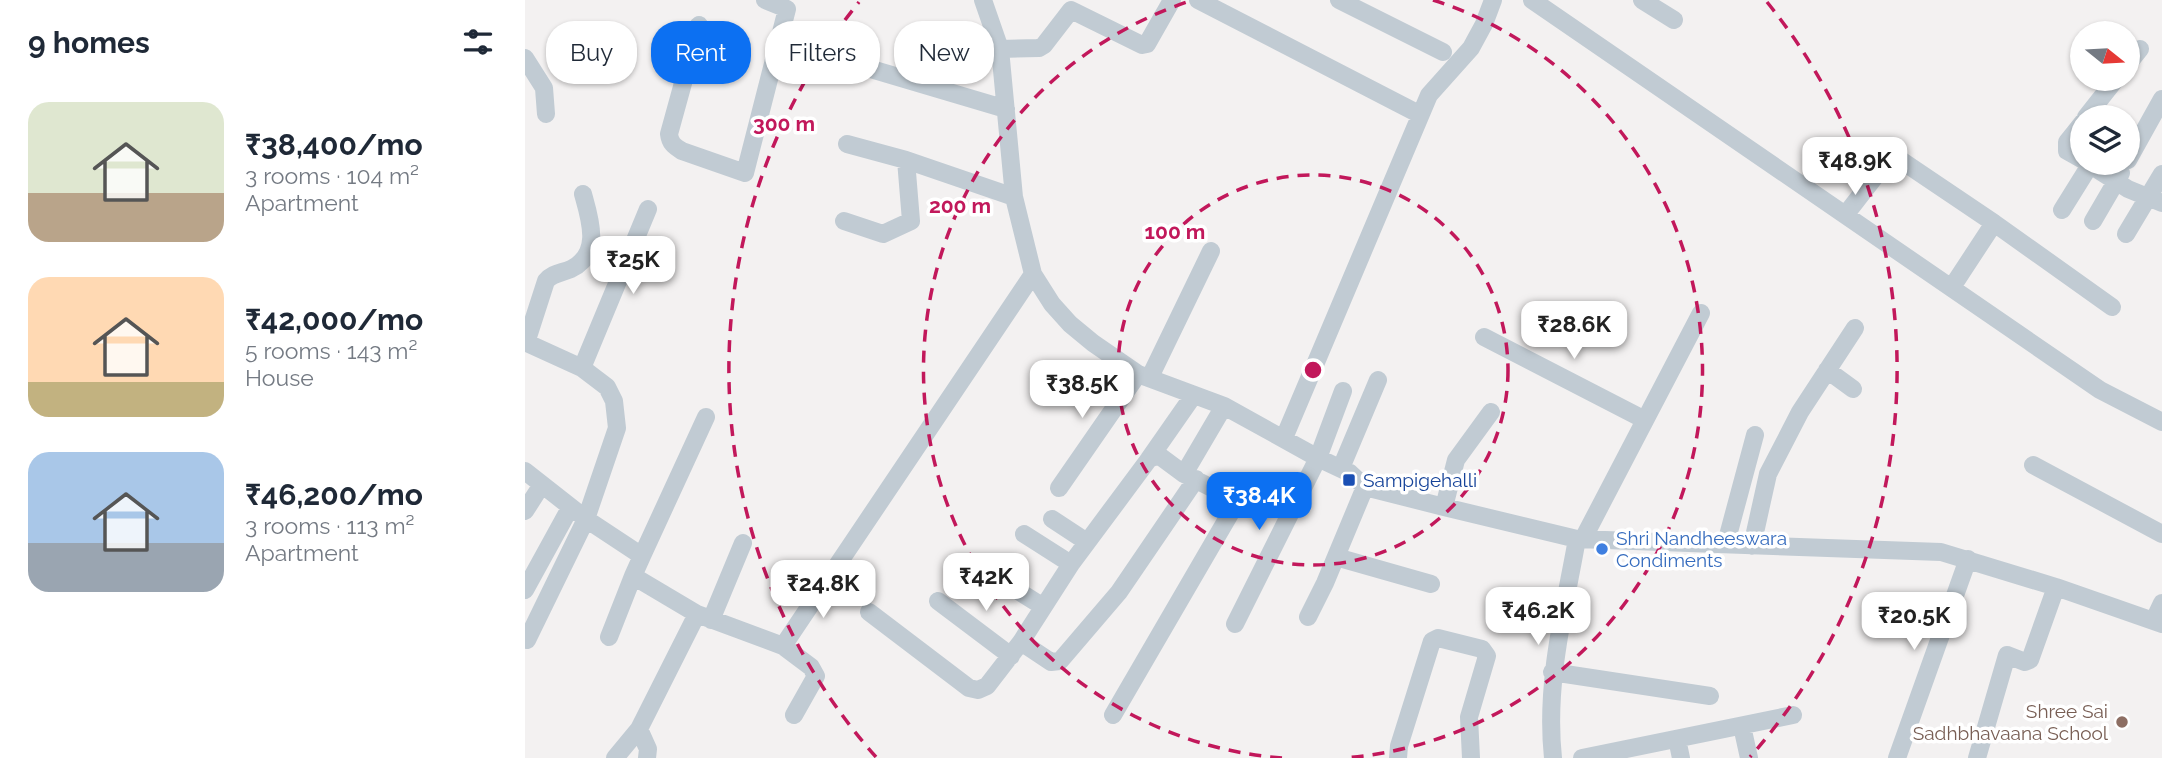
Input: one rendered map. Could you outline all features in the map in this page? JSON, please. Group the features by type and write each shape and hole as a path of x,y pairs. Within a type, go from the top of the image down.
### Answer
{"street":[{"path":"683,84 669,134 673,146 745,173 787,9 765,0"},
{"path":"983,0 1000,49 1014,197 1033,274 1052,304 1070,324 1093,343 1144,376 1224,406 1349,472 1365,487 1580,539 1941,552 2158,622 2162,603"},
{"path":"1000,49 1039,48 1045,45 1071,10 1142,45 1147,44 1172,0"},
{"path":"1198,0 1415,112"},
{"path":"1339,0 1443,52"},
{"path":"1284,438 1429,95 1471,48 1493,0"},
{"path":"1532,0 2099,390 2162,422"},
{"path":"1641,0 1674,20"},
{"path":"525,58 544,88 546,114"},
{"path":"880,71 1006,109"},
{"path":"2095,105 2107,91"},
{"path":"2140,138 2162,99"},
{"path":"846,144 906,160 1014,197"},
{"path":"1846,214 1888,160 1897,159 1916,169 2112,307"},
{"path":"844,221 884,234 911,221 906,160"},
{"path":"2126,234 2154,201 2162,174"},
{"path":"2062,210 2080,175"},
{"path":"2107,175 2154,201"},
{"path":"2093,221 2119,175"},
{"path":"527,640 586,519 617,428 614,401 607,387 582,368 525,342 548,278 573,268 589,251 593,229 583,194"},
{"path":"582,368 648,209"},
{"path":"1952,287 1994,223"},
{"path":"1059,488 1144,376 1211,251"},
{"path":"783,646 1033,274"},
{"path":"1553,758 1550,726 1552,672 1580,539 1701,313"},
{"path":"1752,545 1768,474 1800,411 1855,328"},
{"path":"1484,337 1645,420"},
{"path":"1827,370 1853,389"},
{"path":"1341,468 1378,380"},
{"path":"1235,624 1318,458 1343,391"},
{"path":"869,612 969,688 978,690 987,686 1016,649 1071,564 1193,396"},
{"path":"938,601 1016,649 1051,662 1060,661 1119,592 1190,477 1224,406"},
{"path":"1444,507 1456,460 1491,412"},
{"path":"609,637 633,576 706,417"},
{"path":"1726,543 1755,435"},
{"path":"1113,715 1234,507 1233,499 1190,477 1161,457 1149,459"},
{"path":"2033,465 2162,534"},
{"path":"525,471 570,508 642,556"},
{"path":"525,511 541,486"},
{"path":"1308,617 1365,487"},
{"path":"525,590 570,508"},
{"path":"1052,519 1087,542"},
{"path":"1024,534 1071,564"},
{"path":"615,758 639,729 704,617 743,542"},
{"path":"1336,556 1431,584"},
{"path":"1898,758 1968,559"},
{"path":"988,572 1042,606"},
{"path":"633,576 704,617 783,646 811,667 815,676 794,715"},
{"path":"1977,758 2007,654 2025,662 2030,660 2056,587"},
{"path":"1398,758 1399,746 1432,641 1438,638 1482,649 1487,656 1469,717 1471,758"},
{"path":"1552,672 1710,696"},
{"path":"1582,758 1615,755 1793,715"},
{"path":"1742,726 1749,758"},
{"path":"639,729 648,749 647,758"},
{"path":"1677,739 1681,758"}],"place":[{"name":"Sampigehalli","path":"1349,480"},
{"name":"Shri Nandheeswara Condiments","path":"1602,549"},
{"name":"Shree Sai Sadhbhavaana School","path":"2122,722"}]}
